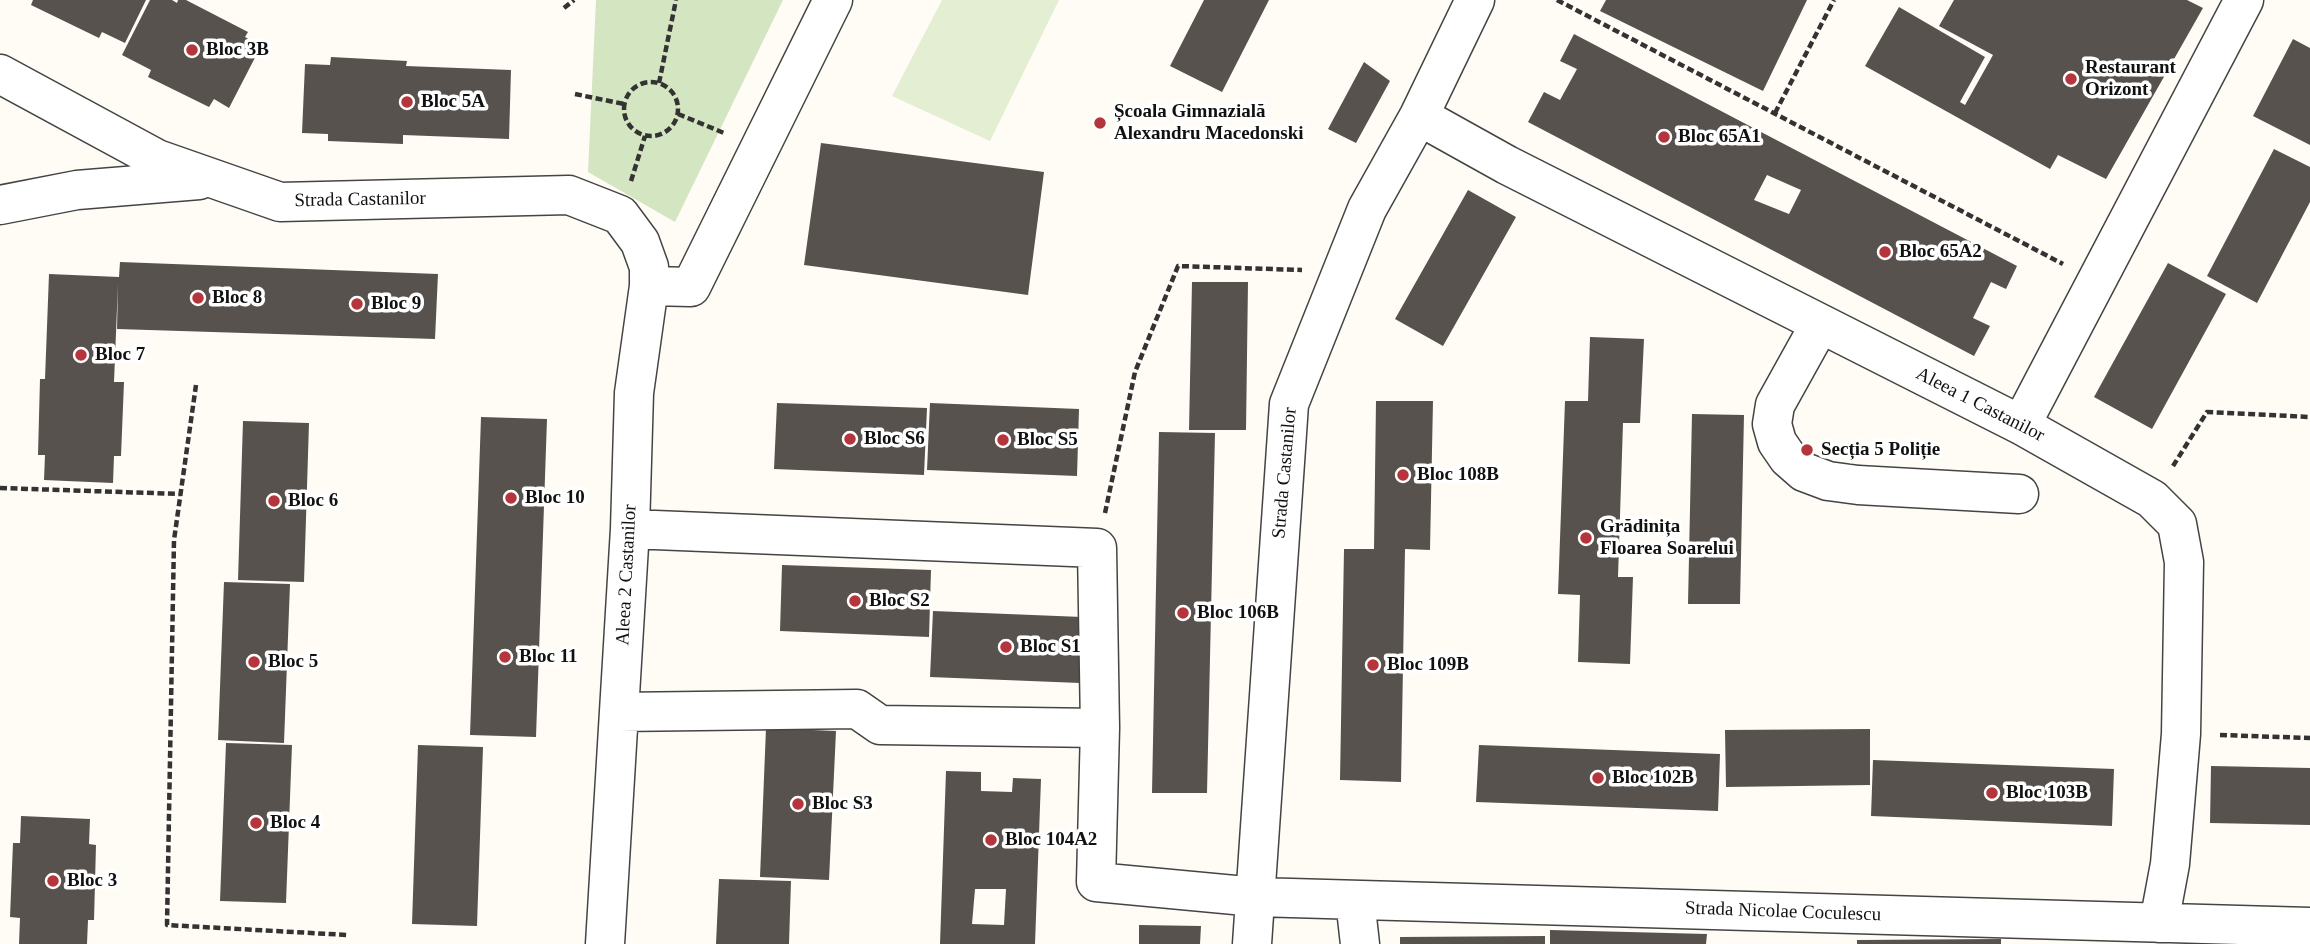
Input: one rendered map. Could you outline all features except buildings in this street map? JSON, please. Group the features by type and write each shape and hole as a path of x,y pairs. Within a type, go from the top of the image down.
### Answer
{"street":[{"path":"649,286 691,287 833,0"},
{"name":"Strada Castanilor","path":"1252,944 1289,404 1367,209 1419,116 1475,0"},
{"path":"2021,425 2244,0"},
{"name":"Strada Castanilor","path":"0,74 157,159 280,202 569,195 620,215"},
{"name":"Aleea 1 Castanilor","path":"1419,116 1507,165 2021,425 2151,499 2177,524 2184,562 2181,734 2171,864 2159,923"},
{"path":"0,206 78,190 212,178"},
{"name":"Aleea 2 Castanilor","path":"605,944 630,529 634,393 649,286 649,267 640,242 620,215"},
{"path":"1820,324 1775,405 1772,424 1777,442 1804,472 1828,481 1858,485 2019,494"},
{"path":"619,712 857,709 880,725 1100,728 1097,548 630,529"},
{"name":"Strada Nicolae Coculescu","path":"1100,728 1096,882 1256,897 2159,923 2200,934 2310,927"},
{"path":"1355,900 1360,944"}],"path":[{"path":"564,8 574,0"},
{"path":"659,83 676,0"},
{"path":"1556,0 2097,282"},
{"path":"1775,113 1833,0"},
{"path":"659,83 674,95 678,114 674,124 666,132 645,136 635,132 628,124 624,104 637,85 659,83"},
{"path":"575,94 624,104"},
{"path":"678,114 761,147"},
{"path":"1097,548 1135,372 1178,265 1342,271"},
{"path":"197,385 174,540 167,925 347,935"},
{"path":"2151,499 2207,412 2310,417"},
{"path":"0,488 181,494"},
{"path":"2181,734 2310,738"}],"green space":[{"path":"596,0 783,0 675,222 588,172"},
{"path":"942,0 1059,0 990,141 892,96"}],"place":[{"name":"Bloc 3B","path":"192,50"},
{"name":"Restaurant Orizont","path":"2071,79"},
{"name":"Bloc 5A","path":"407,102"},
{"name":"Școala Gimnazială Alexandru Macedonski","path":"1100,123"},
{"name":"Bloc 65A1","path":"1664,137"},
{"name":"Bloc 65A2","path":"1885,252"},
{"name":"Bloc 8","path":"198,298"},
{"name":"Bloc 9","path":"357,304"},
{"name":"Bloc 7","path":"81,355"},
{"name":"Bloc S6","path":"850,439"},
{"name":"Bloc S5","path":"1003,440"},
{"name":"Secția 5 Poliție","path":"1807,450"},
{"name":"Bloc 108B","path":"1403,475"},
{"name":"Bloc 10","path":"511,498"},
{"name":"Bloc 6","path":"274,501"},
{"name":"Grădinița Floarea Soarelui","path":"1586,538"},
{"name":"Bloc S2","path":"855,601"},
{"name":"Bloc 106B","path":"1183,613"},
{"name":"Bloc S1","path":"1006,647"},
{"name":"Bloc 11","path":"505,657"},
{"name":"Bloc 5","path":"254,662"},
{"name":"Bloc 109B","path":"1373,665"},
{"name":"Bloc 102B","path":"1598,778"},
{"name":"Bloc 103B","path":"1992,793"},
{"name":"Bloc S3","path":"798,804"},
{"name":"Bloc 4","path":"256,823"},
{"name":"Bloc 104A2","path":"991,840"},
{"name":"Bloc 3","path":"53,881"}]}
